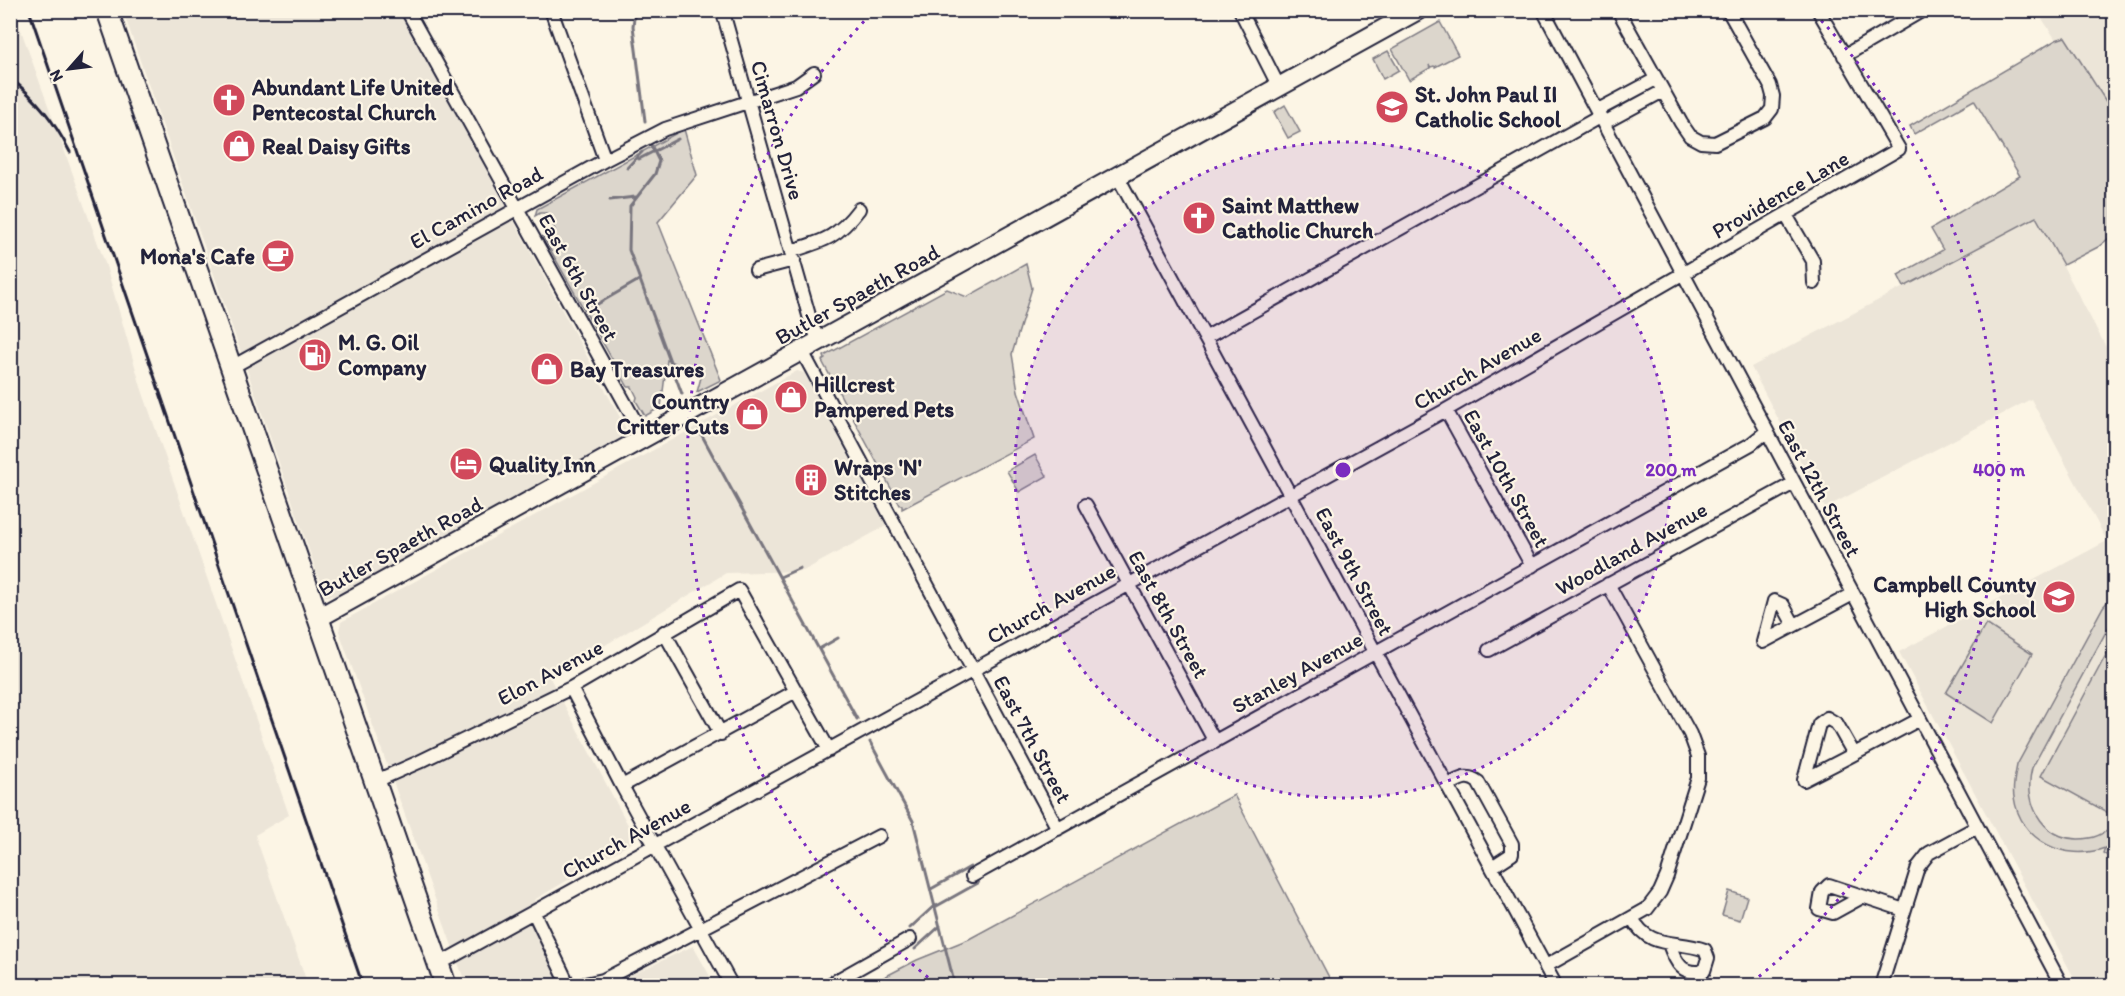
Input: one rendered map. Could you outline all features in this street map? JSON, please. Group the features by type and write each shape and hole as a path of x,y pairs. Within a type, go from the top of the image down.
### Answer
{"main road":[{"path":"107,10 447,986"},
{"name":"Butler Spaeth Road","path":"318,618 1418,10"}],"street":[{"name":"East 6th Street","path":"407,10 645,439"},
{"path":"551,10 605,160"},
{"name":"Cimarron Drive","path":"724,10 812,326 820,342"},
{"path":"1240,10 1279,87"},
{"name":"East 12th Street","path":"1543,10 2062,986"},
{"path":"1618,10 1662,91 1690,136 1701,142 1715,143 1765,118 1772,109 1773,96 1770,85 1728,10"},
{"path":"1818,10 1844,56 1923,10"},
{"name":"Providence Lane","path":"1682,275 1899,149 1844,56"},
{"name":"El Camino Road","path":"232,367 665,129 796,86 814,73"},
{"path":"1205,338 1601,116 1656,79"},
{"path":"1601,116 1662,91"},
{"name":"East 9th Street","path":"1118,177 1556,986"},
{"path":"756,270 792,256 845,228 858,209"},
{"path":"1786,215 1813,261 1814,283"},
{"name":"Church Avenue","path":"439,964 1291,496 1682,275"},
{"name":"East 7th Street","path":"802,351 1058,829"},
{"name":"East 10th Street","path":"1446,410 1532,566"},
{"name":"Stanley Avenue","path":"972,876 1751,444 1766,432"},
{"name":"Woodland Avenue","path":"1489,650 1794,483"},
{"name":"East 8th Street","path":"1086,505 1215,742"},
{"path":"1546,966 1647,909 1660,892 1667,876 1698,778 1698,756 1690,734 1608,584"},
{"name":"Elon Avenue","path":"376,781 571,688 740,590 796,691"},
{"path":"1794,625 1853,594"},
{"path":"664,632 721,734"},
{"path":"571,688 732,986"},
{"path":"622,786 721,734 796,691 829,750"},
{"path":"1854,754 1837,724 1827,718 1819,724 1804,780 1854,754 1920,719"},
{"path":"1448,785 1465,777 1473,777 1484,792 1512,844 1512,854 1492,867"},
{"path":"1881,986 1918,867 1929,853 1977,827"},
{"path":"576,986 603,980 879,836"},
{"path":"1862,897 1904,910"},
{"path":"534,913 569,986"},
{"path":"1632,918 1647,936 1669,945"},
{"path":"827,986 910,939"}],"shaded area":[{"path":"10,11 14,11 106,266 141,387 289,815 255,835 308,985 11,985"},
{"path":"123,11 400,11 629,434 336,596 325,596"},
{"path":"2037,11 2114,11 2114,114 2065,37 2056,40"},
{"path":"1440,22 1458,55 1435,67 1429,65 1430,68 1409,80 1392,49"},
{"path":"2065,37 2114,114 2114,234 2098,247 2063,265 2036,217 1904,287 1898,275 1943,250 1931,229 2020,176 1974,100 1914,134 1910,126 2056,40"},
{"path":"1388,51 1399,70 1383,79 1373,59"},
{"path":"1285,105 1300,132 1288,138 1274,112"},
{"path":"684,129 697,175 658,222 721,380 697,392 702,374 667,360 661,407 645,416 636,401 637,397 632,387 628,387 543,237 555,230 547,213 535,216 537,209"},
{"name":"Campbell County High School","path":"2037,217 2114,362 2114,985 2078,985 1899,652 2107,541 2031,399 1825,508 1751,367"},
{"path":"1026,264 1032,288 1012,354 1018,391 1034,439 902,509 902,505 822,361 825,359 824,356 947,289 967,297"},
{"path":"797,371 804,373 886,526 803,571 726,573 550,678 636,840 534,900 578,985 466,985 339,631 341,622"},
{"path":"1035,455 1047,476 1019,492 1007,471"},
{"path":"2114,594 2114,617 2032,768 2030,782 2034,809 2049,829 2061,836 2074,839 2089,838 2114,827 2114,860 2103,853 2105,848 2090,852 2061,850 2035,837 2025,826 2018,813 2013,789 2017,765 2103,607"},
{"path":"1986,624 2032,654 1993,723 1946,693"},
{"path":"2114,640 2114,810 2112,815 2041,776"},
{"path":"1234,795 1333,985 869,985 917,960 969,939"},
{"path":"1729,891 1747,897 1740,920 1722,915"},
{"path":"693,946 715,985 610,985"}],"waterway":[{"path":"635,10 633,26 645,121"},
{"path":"642,152 637,157 639,159 678,139"},
{"path":"651,145 659,161 655,174 630,206 629,250 682,394"},
{"path":"627,168 637,157"},
{"path":"610,200 635,197"},
{"path":"589,309 639,280"},
{"path":"699,430 857,719"},
{"path":"780,577 800,568"},
{"path":"819,649 838,638"},
{"path":"870,742 913,821 955,986"},
{"path":"931,889 970,867"},
{"path":"935,907 978,883"},
{"path":"910,928 935,905"},
{"path":"915,949 940,926"}],"railway":[{"path":"29,10 363,986"},
{"path":"10,78 29,94 44,112 58,130 70,152"}],"place":[{"name":"Abundant Life United Pentecostal Church","path":"229,100"},
{"name":"St. John Paul II Catholic School","path":"1392,107"},
{"name":"Real Daisy Gifts","path":"239,146"},
{"name":"Saint Matthew Catholic Church","path":"1199,218"},
{"name":"Mona's Cafe","path":"278,256"},
{"name":"M. G. Oil Company","path":"315,355"},
{"name":"Bay Treasures","path":"547,369"},
{"name":"Hillcrest Pampered Pets","path":"791,397"},
{"name":"Country Critter Cuts","path":"752,414"},
{"name":"Quality Inn","path":"466,464"},
{"name":"Wraps 'N' Stitches","path":"811,480"},
{"name":"Campbell County High School","path":"2059,597"}]}
